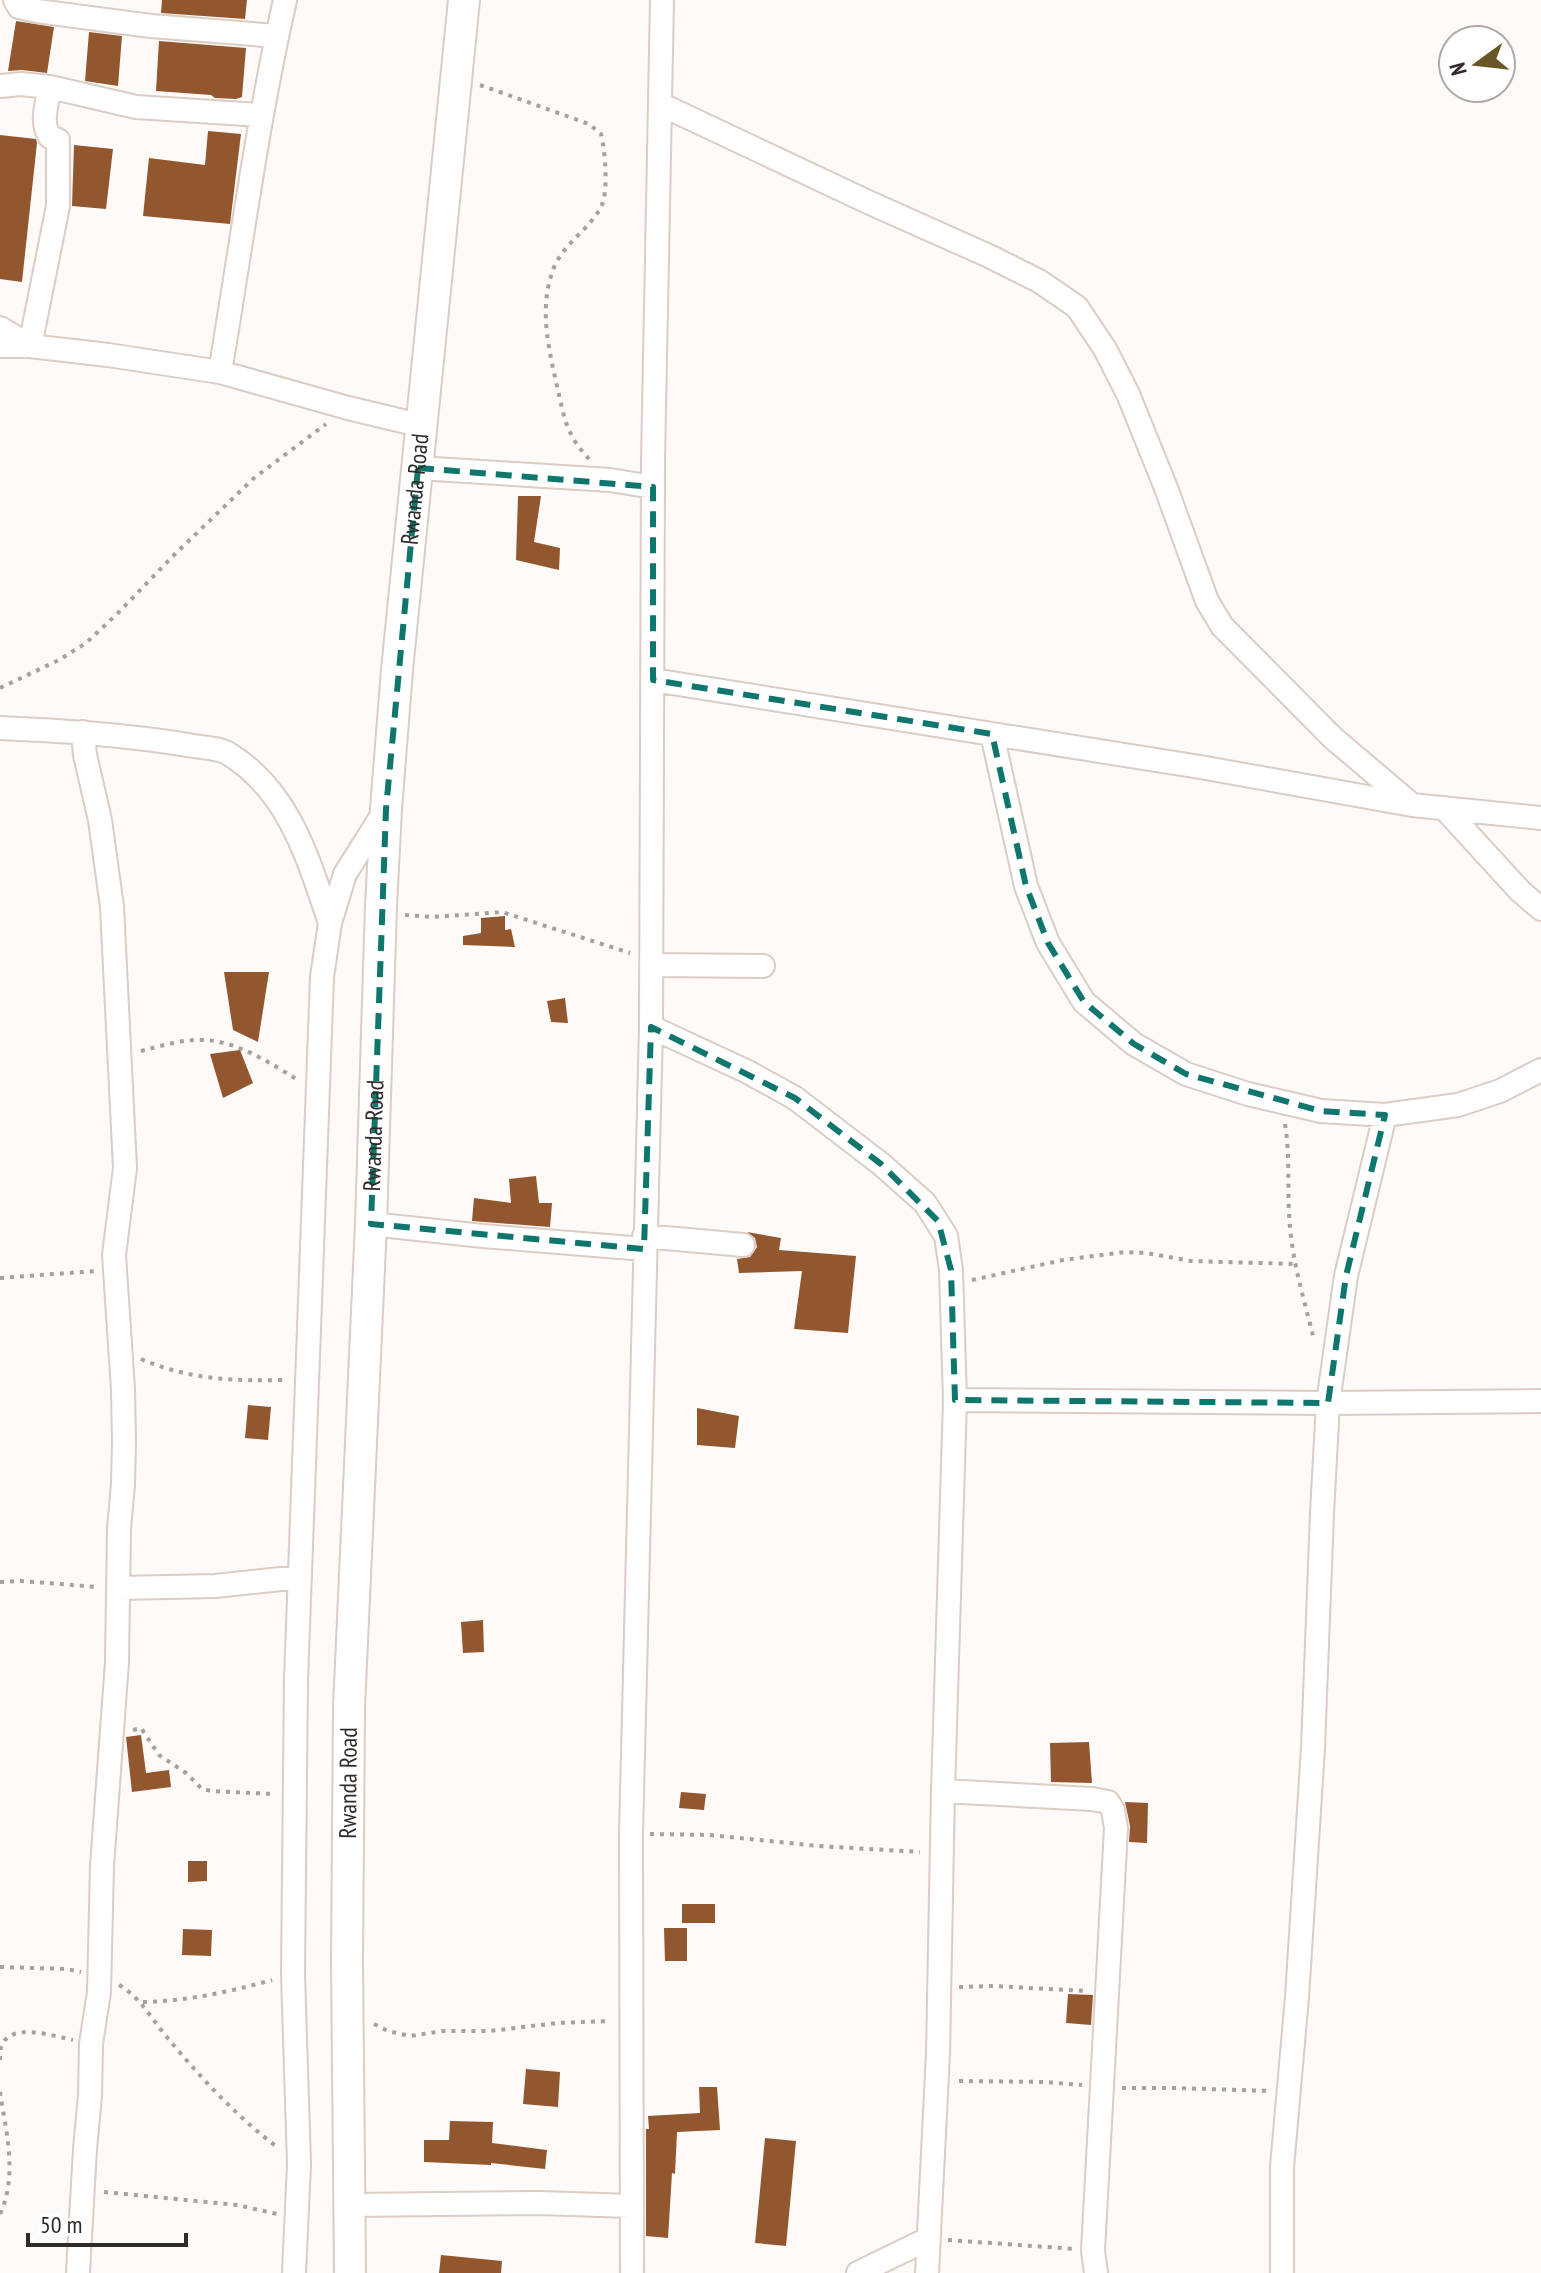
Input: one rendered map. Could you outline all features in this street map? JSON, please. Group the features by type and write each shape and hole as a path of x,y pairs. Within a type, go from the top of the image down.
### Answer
{"highway":[{"name":"Rwanda Road","path":"350,2273 349,1707 371,1224 381,906 397,670 464,0"}],"street":[{"path":"15,0 19,7 37,11 151,26 277,36"},
{"path":"220,372 260,115 285,0"},
{"path":"632,2273 631,1834 651,1027 653,487 662,0"},
{"path":"0,86 21,84 50,87 136,107 260,115"},
{"path":"30,346 58,206 58,140 50,137 45,126 50,87"},
{"path":"660,104 989,256 1039,281 1077,307 1105,349 1128,394 1207,601 1222,626 1333,738 1412,805"},
{"path":"0,328 30,346"},
{"path":"0,346 30,346 108,355 220,372 423,426"},
{"path":"418,468 610,480 653,487"},
{"path":"653,680 1200,767 1412,805 1541,818"},
{"path":"0,728 83,732 226,752 257,775 283,808 302,843 330,923"},
{"path":"78,2273 91,2044 99,1992 102,1866 117,1662 124,1442 114,1270 125,1168 112,907 83,732"},
{"path":"992,734 1026,886 1048,943 1084,1002 1134,1044 1186,1074 1248,1094 1321,1111 1385,1115 1458,1105 1500,1091 1541,1070"},
{"path":"1444,808 1520,891 1541,909"},
{"path":"294,2273 299,2164 293,1974 295,1794 322,977 330,923 345,874 386,809"},
{"path":"652,961 763,966"},
{"path":"651,1027 748,1072 795,1098 881,1164 925,1203 946,1236 952,1285 955,1400 936,2080 927,2273"},
{"path":"1282,2273 1280,2195 1313,1763 1328,1403 1346,1276 1385,1115"},
{"path":"371,1224 483,1236 743,1245"},
{"path":"955,1400 1541,1401"},
{"path":"119,1588 215,1586 300,1577"},
{"path":"943,1791 1092,1799 1108,1802 1113,1810 1116,1828 1095,2262"},
{"path":"350,2205 538,2203 632,2206"},
{"path":"858,2273 928,2239"}],"path":[{"path":"457,75 487,89 589,124 601,134 605,178 601,207 556,263 544,316 564,417 571,434 592,463 610,480"},
{"path":"0,688 59,660 86,643 254,478 348,408"},
{"path":"381,906 409,916 502,912 652,961"},
{"path":"120,1056 189,1040 207,1040 227,1044 256,1057 317,1091"},
{"path":"1282,1102 1288,1145 1288,1201 1294,1264 1315,1347"},
{"path":"952,1285 1063,1260 1125,1252 1191,1261 1294,1264"},
{"path":"0,1278 114,1270"},
{"path":"120,1350 161,1367 197,1377 229,1381 308,1379"},
{"path":"0,1582 119,1588"},
{"path":"111,1737 141,1728 159,1755 186,1773 202,1789 295,1794"},
{"path":"631,1834 710,1835 919,1852 928,1849"},
{"path":"0,1967 67,1969 98,1975 127,1990 142,2002 164,2034 252,2127 299,2164"},
{"path":"142,2002 208,1996 293,1974"},
{"path":"953,1993 956,1988 970,1985 1108,1992"},
{"path":"348,2005 367,2020 402,2035 490,2031 557,2023 632,2021"},
{"path":"0,2060 1,2046 11,2035 25,2032 91,2044"},
{"path":"936,2080 1288,2093"},
{"path":"0,2092 10,2159 7,2199 0,2214"},
{"path":"82,2190 237,2205 295,2219"},
{"path":"928,2239 985,2242 1095,2262"}],"highlighted area":[{"path":"418,468 653,487 653,680 992,734 1026,886 1048,943 1084,1002 1134,1044 1186,1074 1321,1111 1385,1115 1346,1276 1328,1403 955,1400 951,1270 938,1221 881,1164 795,1098 651,1027 644,1249 371,1224 386,809"}],"building":[{"path":"162,0 247,0 245,19 161,13"},
{"path":"16,21 54,27 47,73 8,71"},
{"path":"89,32 122,36 118,86 85,81"},
{"path":"159,41 246,48 242,97 215,98 211,95 156,91"},
{"path":"208,131 241,134 230,224 143,216 149,158 205,165"},
{"path":"0,135 36,139 37,143 22,282 0,279"},
{"path":"74,145 113,149 106,209 72,206"},
{"path":"518,496 541,496 534,542 560,548 559,570 516,560"},
{"path":"505,916 505,930 511,929 515,947 463,945 463,936 481,933 481,918"},
{"path":"224,972 269,972 258,1042 233,1030"},
{"path":"565,998 568,1023 551,1022 547,1001"},
{"path":"240,1050 253,1083 223,1098 210,1054"},
{"path":"536,1176 539,1203 552,1203 550,1227 472,1221 474,1198 511,1203 509,1179"},
{"path":"747,1232 781,1238 779,1250 856,1256 848,1333 794,1329 802,1271 739,1273 737,1259 750,1257 757,1247 755,1238"},
{"path":"248,1405 271,1407 268,1440 245,1438"},
{"path":"697,1408 739,1416 735,1448 697,1445"},
{"path":"483,1620 484,1652 463,1653 461,1622"},
{"path":"141,1735 146,1773 169,1770 171,1787 132,1792 126,1737"},
{"path":"1089,1742 1092,1783 1051,1782 1050,1743"},
{"path":"681,1792 706,1794 704,1810 679,1808"},
{"path":"1125,1802 1148,1803 1147,1843 1129,1842 1130,1826"},
{"path":"188,1861 207,1861 207,1881 188,1882"},
{"path":"682,1904 715,1904 715,1923 682,1923"},
{"path":"664,1928 687,1928 687,1961 665,1961"},
{"path":"183,1929 212,1930 211,1956 182,1955"},
{"path":"1068,1994 1093,1995 1091,2025 1066,2023"},
{"path":"526,2069 560,2072 558,2107 523,2104"},
{"path":"699,2087 717,2087 720,2130 677,2132 668,2238 646,2236 648,2116 700,2113"},
{"path":"450,2121 493,2122 492,2143 547,2150 545,2169 491,2163 424,2162 424,2140 449,2140"},
{"path":"765,2138 796,2141 786,2246 755,2243"},
{"path":"441,2255 502,2261 501,2273 439,2273"}]}
